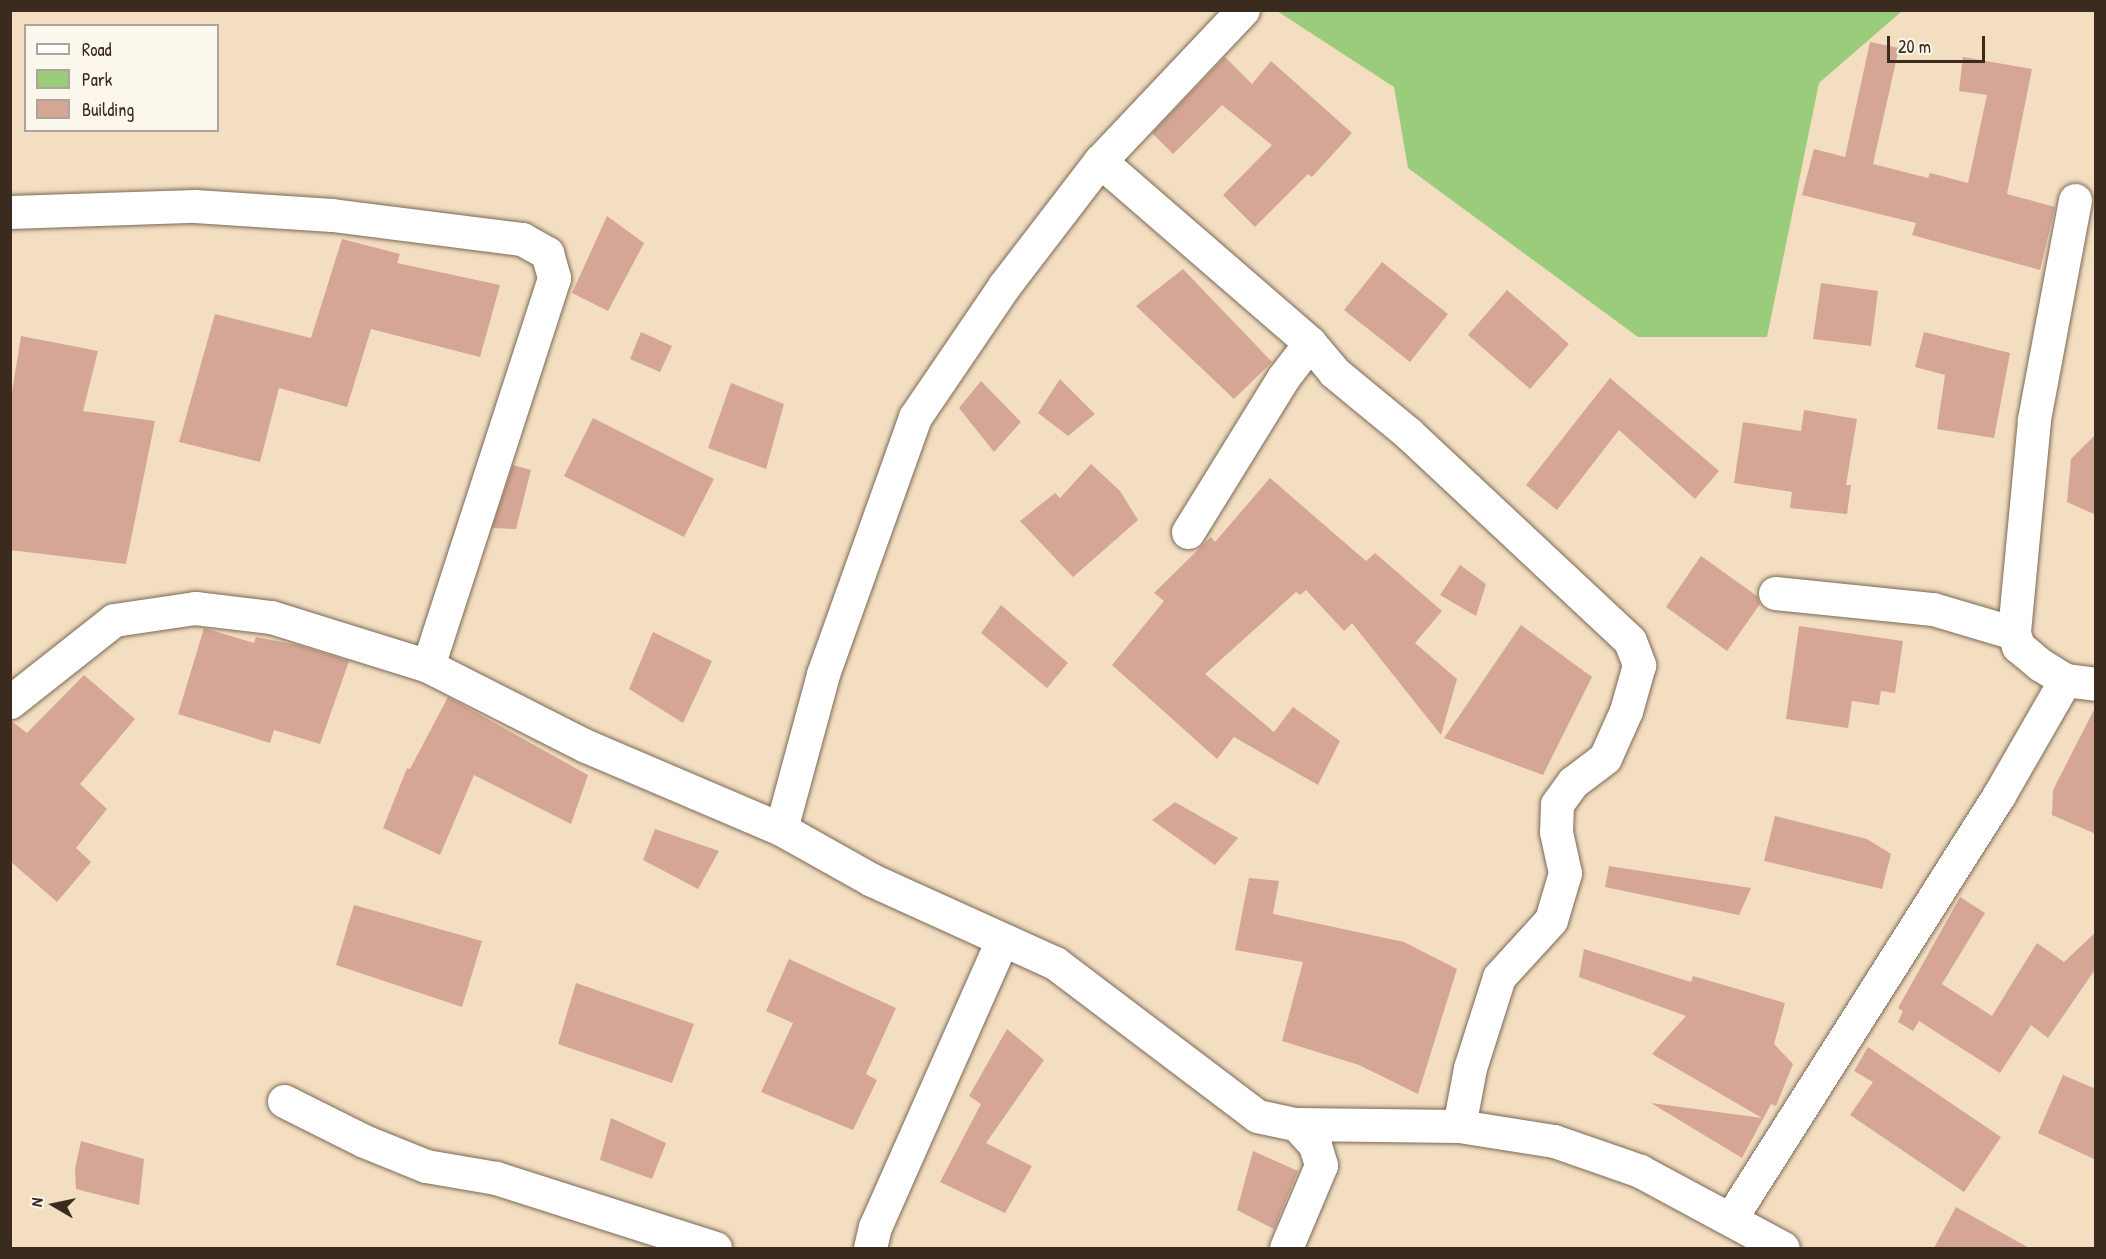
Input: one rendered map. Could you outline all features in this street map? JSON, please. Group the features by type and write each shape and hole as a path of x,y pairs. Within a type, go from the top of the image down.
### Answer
{"street":[{"path":"781,829 823,674 915,417 1004,286 1100,161 1243,10"},
{"path":"1100,161 1310,343 1334,372 1408,433 1630,641 1639,664 1626,711 1605,758 1573,782 1557,804 1556,832 1565,873 1551,920 1499,976 1470,1068 1459,1126"},
{"path":"1731,1218 1999,795 2080,682 2018,646 2014,633 2034,420 2075,200"},
{"path":"10,212 195,206 332,215 522,239 547,253 554,278 428,666"},
{"path":"1188,532 1282,378 1310,343"},
{"path":"1775,593 1933,609 2014,633"},
{"path":"10,702 114,620 195,608 271,617 428,666 586,746 781,829 872,880 1055,963 1257,1116 1296,1124 1459,1126 1554,1141 1640,1172 1731,1218 1783,1248"},
{"path":"870,1248 875,1227 1002,940"},
{"path":"284,1101 364,1141 426,1166 496,1178 715,1248"},
{"path":"1286,1248 1321,1166 1316,1145 1296,1124"}],"green space":[{"path":"1277,11 1902,11 1819,83 1767,337 1638,337 1408,168 1394,87"}],"building":[{"path":"1870,42 1899,48 1873,164 1928,178 1930,173 1968,183 1987,95 1959,91 1963,57 2032,69 2007,194 2055,207 2040,270 1912,235 1916,223 1802,195 1814,149 1845,157"},
{"path":"1225,57 1252,84 1271,61 1352,133 1312,177 1308,174 1255,227 1223,195 1272,145 1222,105 1173,154 1152,133"},
{"path":"607,216 644,243 608,311 572,293"},
{"path":"342,239 400,254 397,263 500,285 480,357 371,329 347,407 279,388 260,462 179,442 215,314 311,338"},
{"path":"1382,262 1448,314 1410,362 1344,310"},
{"path":"1183,269 1272,362 1234,399 1136,306"},
{"path":"1821,283 1878,291 1871,346 1813,339"},
{"path":"1507,290 1569,344 1530,389 1468,335"},
{"path":"641,332 672,346 660,372 630,359"},
{"path":"1924,332 2010,353 1994,438 1937,429 1945,375 1915,367"},
{"path":"21,336 98,351 83,411 155,421 126,564 10,550 10,405"},
{"path":"1610,378 1719,471 1695,499 1619,430 1557,510 1526,485"},
{"path":"1060,379 1095,414 1068,436 1038,413"},
{"path":"981,381 1021,422 994,452 959,408"},
{"path":"731,383 784,404 766,469 708,448"},
{"path":"1804,410 1857,419 1846,485 1851,485 1847,514 1790,508 1792,492 1734,483 1743,422 1801,431"},
{"path":"593,418 714,479 684,537 564,476"},
{"path":"2096,434 2096,515 2067,502 2071,459"},
{"path":"1091,464 1120,491 1138,520 1073,577 1020,521 1055,493 1060,498"},
{"path":"513,465 531,470 516,529 492,528"},
{"path":"1270,478 1366,561 1375,553 1442,611 1415,643 1457,679 1441,735 1352,623 1344,631 1306,590 1300,595 1296,592 1205,674 1274,732 1293,707 1340,741 1318,785 1234,737 1217,759 1112,665 1164,601 1154,593 1211,537 1215,542"},
{"path":"1701,556 1757,596 1760,604 1727,651 1666,607"},
{"path":"1460,565 1486,584 1476,616 1440,595"},
{"path":"1001,605 1068,663 1047,688 981,633"},
{"path":"1521,625 1592,677 1543,775 1444,738"},
{"path":"1799,626 1903,641 1895,693 1881,691 1879,705 1852,701 1848,728 1786,719"},
{"path":"204,628 254,643 256,637 297,645 349,661 320,744 274,730 270,743 178,714"},
{"path":"653,632 712,661 683,723 629,689"},
{"path":"84,675 135,719 80,784 107,809 76,848 91,862 57,902 10,861 10,720 27,733"},
{"path":"448,697 588,775 571,824 474,775 440,855 383,828 407,768 410,769"},
{"path":"2096,706 2096,834 2052,815 2053,790"},
{"path":"1175,802 1238,838 1215,865 1152,820"},
{"path":"1775,816 1867,839 1891,854 1882,889 1764,861"},
{"path":"655,829 719,851 698,889 643,860"},
{"path":"1609,866 1751,888 1739,915 1605,887"},
{"path":"1249,878 1279,881 1273,914 1404,942 1457,969 1418,1094 1359,1065 1282,1041 1303,962 1235,950"},
{"path":"1960,897 1985,913 1942,984 1992,1016 2037,943 2064,962 2096,932 2096,968 2048,1038 2031,1025 2000,1073 1919,1021 1913,1031 1898,1022 1903,1011 1898,1008"},
{"path":"354,905 482,941 462,1007 336,965"},
{"path":"1584,949 1691,982 1693,976 1785,1003 1774,1044 1793,1064 1776,1106 1771,1104 1742,1158 1651,1103 1762,1118 1652,1054 1686,1016 1579,977"},
{"path":"789,959 896,1008 866,1074 877,1080 853,1130 761,1092 793,1023 766,1011"},
{"path":"576,983 694,1024 672,1083 558,1044"},
{"path":"1007,1029 1044,1060 986,1143 1032,1166 1005,1213 940,1182 981,1104 969,1096"},
{"path":"1868,1047 2001,1137 1964,1192 1850,1115 1873,1082 1854,1071"},
{"path":"2063,1075 2096,1089 2096,1160 2038,1133"},
{"path":"611,1118 666,1143 652,1179 600,1160"},
{"path":"81,1141 144,1159 139,1205 76,1189 75,1169"},
{"path":"1253,1151 1298,1171 1274,1229 1237,1210"},
{"path":"1956,1207 2029,1248 1934,1248"}]}
